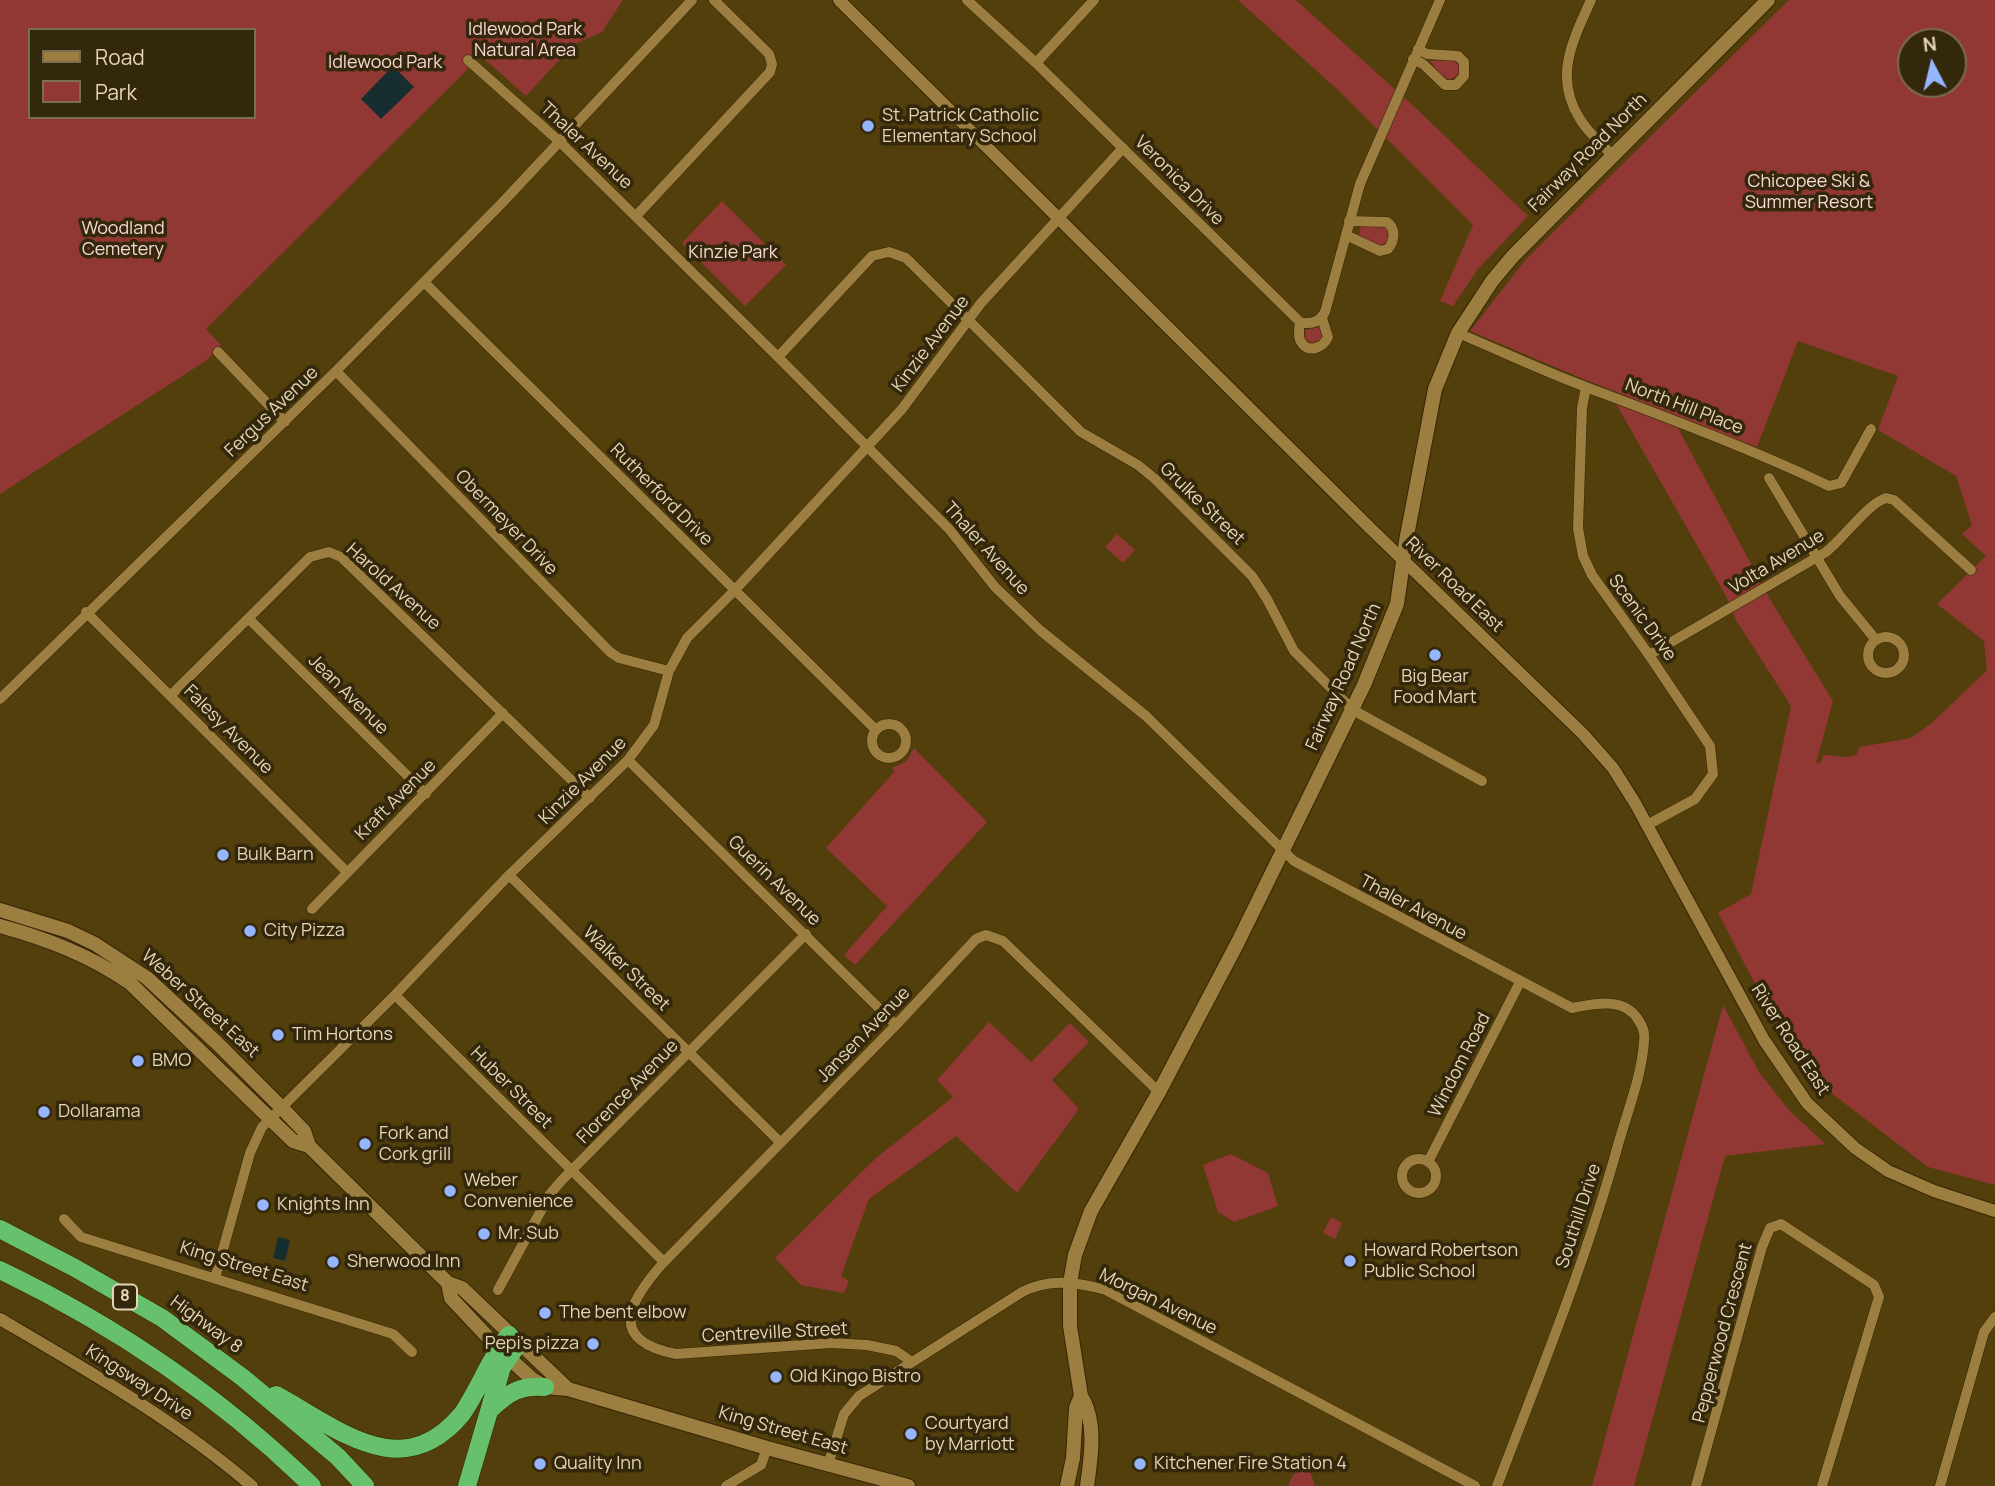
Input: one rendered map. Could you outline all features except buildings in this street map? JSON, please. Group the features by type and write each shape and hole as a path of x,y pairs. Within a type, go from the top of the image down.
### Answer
{"highway":[{"name":"Highway 8","path":"0,1229 162,1318 242,1377 338,1457 365,1486"},
{"name":"8","path":"0,1270 60,1299 125,1338 250,1431 312,1486"},
{"path":"242,1377 304,1410 363,1448 389,1454 404,1453 421,1449 448,1430 508,1346"},
{"path":"467,1486 508,1346"},
{"path":"489,1411 506,1394 518,1388 529,1385 545,1387"}],"main road":[{"name":"Fairway Road North","path":"1087,1486 1091,1434 1088,1408 1081,1396 1070,1326 1070,1283 1075,1255 1091,1211 1159,1092 1237,944 1353,710 1397,604 1435,389 1458,333 1492,281 1513,256 1768,0"},
{"name":"Weber Street East","path":"0,910 68,931 127,963 154,984 202,1028 304,1131 309,1146 448,1283 462,1288 508,1346"},
{"name":"Weber Street East","path":"0,926 67,947 99,963 130,984 293,1141 309,1146"},
{"path":"508,1346 524,1372 545,1387"},
{"name":"King Street East","path":"508,1346 551,1371 568,1389"},
{"name":"King Street East","path":"545,1387 568,1389 767,1448 908,1486"},
{"name":"Fairway Road North","path":"1067,1486 1073,1458 1076,1408 1081,1396"}],"street":[{"name":"Fergus Avenue","path":"0,699 86,612 336,371 560,142 692,0"},
{"path":"636,216 770,72 772,64 769,54 714,0"},
{"name":"River Road East","path":"839,0 1583,734 1613,768 1648,824 1764,1040 1807,1103 1855,1148 1888,1171 1934,1191 1995,1211"},
{"name":"Veronica Drive","path":"967,0 1300,322 1301,342 1308,348 1317,348 1325,343 1328,337 1322,318 1360,184 1440,0"},
{"path":"1035,63 1094,0"},
{"path":"1591,0 1567,61 1567,81 1570,98 1580,119 1614,156"},
{"path":"1415,54 1458,56 1465,67 1464,76 1456,85 1445,85 1415,54"},
{"name":"Thaler Avenue","path":"468,60 560,142 778,357 949,529 995,587 1041,631 1146,716 1300,866 1572,1008"},
{"name":"Kinzie Avenue","path":"215,1278 250,1153 270,1118 395,995 509,875 628,760 654,725 669,671 687,638 867,447 919,387 967,320 1123,148"},
{"path":"1346,235 1380,251 1388,248 1394,239 1393,229 1387,222 1349,221"},
{"name":"Grulke Street","path":"778,357 865,262 880,253 898,254 906,258 1081,432 1138,465 1155,479 1252,576 1294,651 1353,710 1482,781"},
{"name":"Rutherford Drive","path":"424,282 875,729"},
{"path":"1300,322 1311,323 1322,318"},
{"name":"North Hill Place","path":"1458,333 1586,387 1690,425 1829,486 1841,483 1871,429"},
{"path":"218,352 285,422"},
{"name":"Obermeyer Drive","path":"336,371 610,652 619,658 669,671"},
{"name":"Scenic Drive","path":"1586,387 1582,408 1578,528 1583,556 1592,575 1710,746 1713,774 1695,799 1648,824"},
{"path":"1769,478 1840,596 1876,640"},
{"name":"Volta Avenue","path":"1649,655 1818,558 1842,539 1871,507 1886,498 1894,500 1971,570"},
{"name":"Harold Avenue","path":"171,695 310,557 329,552 341,558 372,586 590,798"},
{"name":"Falesy Avenue","path":"86,612 347,872"},
{"name":"Jean Avenue","path":"248,619 426,793"},
{"name":"Kraft Avenue","path":"312,909 503,713"},
{"name":"Guerin Avenue","path":"628,760 896,1025"},
{"name":"Walker Street","path":"509,875 781,1143"},
{"name":"Florence Avenue","path":"498,1290 550,1194 806,934"},
{"name":"Jansen Avenue","path":"638,1339 630,1323 631,1312 649,1279 976,939 986,935 1003,941 1159,1092"},
{"name":"Windom Road","path":"1428,1162 1520,982"},
{"name":"Huber Street","path":"395,995 664,1262"},
{"name":"Southill Drive","path":"1497,1486 1598,1215 1636,1082 1644,1040 1641,1023 1634,1013 1626,1008 1605,1003 1572,1008"},
{"name":"King Street East","path":"64,1219 81,1237 393,1334 412,1352"},
{"name":"Pepperwood Crescent","path":"1696,1486 1762,1247 1770,1228 1781,1224 1874,1285 1879,1297 1822,1486"},
{"name":"Morgan Avenue","path":"828,1465 844,1414 859,1396 1034,1285 1070,1283 1105,1290 1475,1486"},
{"path":"1940,1486 1984,1332 1995,1317"},
{"name":"Kingsway Drive","path":"0,1319 142,1404 197,1442 252,1486"},
{"name":"Centreville Street","path":"638,1339 659,1351 677,1354 831,1343 867,1345 896,1350 912,1362"},
{"path":"726,1486 761,1465 767,1448"}],"green space":[{"name":"Woodland Cemetery","path":"0,0 623,0 602,32 573,45 526,96 481,56 206,329 221,345 207,360 0,494"},
{"path":"1238,0 1296,0 1420,112 1528,216 1478,269 1453,306 1440,301 1473,225 1338,90"},
{"name":"Chicopee Ski & Summer Resort","path":"1789,0 1995,0 1995,1185 1928,1167 1835,1096 1802,1060 1753,980 1718,913 1751,894 1791,706 1736,620 1726,596 1616,404 1678,428 1771,601 1833,701 1816,763 1820,763 1824,755 1847,757 1856,755 1860,747 1911,738 1933,722 1987,670 1984,641 1937,604 1986,556 1962,534 1972,525 1956,476 1878,430 1898,376 1798,341 1757,447 1583,379 1470,331 1527,258"},
{"path":"1452,59 1459,65 1460,73 1450,80 1442,77 1430,61"},
{"name":"Kinzie Park","path":"722,201 786,265 745,306 682,243"},
{"path":"1361,225 1386,227 1390,235 1387,242 1379,246 1359,236"},
{"path":"1320,327 1322,339 1312,343 1306,340 1305,330"},
{"path":"1117,534 1135,550 1123,563 1105,547"},
{"path":"914,748 987,822 855,965 844,955 887,906 826,848 895,771 892,768 907,761"},
{"path":"1723,1005 1759,1072 1788,1109 1825,1144 1725,1156 1634,1486 1592,1486"},
{"path":"989,1022 1031,1062 1070,1023 1089,1042 1052,1080 1079,1109 1017,1193 956,1136 869,1199 841,1276 849,1281 844,1293 801,1285 775,1258 876,1158 953,1097 937,1080"},
{"path":"1231,1154 1268,1173 1278,1206 1234,1222 1218,1212 1203,1165"},
{"path":"1331,1217 1342,1223 1335,1239 1323,1233"},
{"path":"1304,1468 1310,1472 1315,1486 1289,1486 1294,1475"}],"water":[{"path":"393,66 414,87 381,119 361,99"},
{"path":"278,1237 290,1240 285,1261 273,1258"}],"place":[{"name":"St. Patrick Catholic Elementary School","path":"868,126"},
{"name":"Big Bear Food Mart","path":"1435,655"},
{"name":"Bulk Barn","path":"223,855"},
{"name":"City Pizza","path":"250,931"},
{"name":"Tim Hortons","path":"278,1035"},
{"name":"BMO","path":"138,1061"},
{"name":"Dollarama","path":"44,1112"},
{"name":"Fork and Cork grill","path":"365,1144"},
{"name":"Weber Convenience","path":"450,1191"},
{"name":"Knights Inn","path":"263,1205"},
{"name":"Mr. Sub","path":"484,1234"},
{"name":"Howard Robertson Public School","path":"1350,1261"},
{"name":"Sherwood Inn","path":"333,1262"},
{"name":"The bent elbow","path":"545,1313"},
{"name":"Pepi's pizza","path":"593,1344"},
{"name":"Old Kingo Bistro","path":"776,1377"},
{"name":"Courtyard by Marriott","path":"911,1434"},
{"name":"Quality Inn","path":"540,1464"},
{"name":"Kitchener Fire Station 4","path":"1140,1464"}],"park label":[{"name":"Idlewood Park Natural Area","path":"525,40"},
{"name":"Idlewood Park","path":"385,63"}]}
